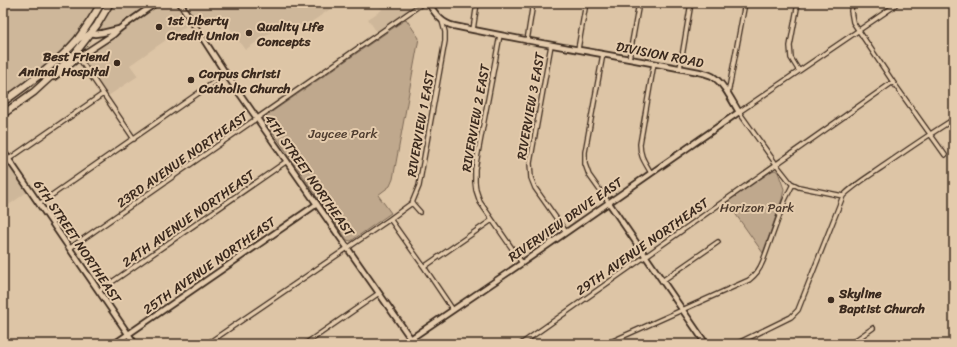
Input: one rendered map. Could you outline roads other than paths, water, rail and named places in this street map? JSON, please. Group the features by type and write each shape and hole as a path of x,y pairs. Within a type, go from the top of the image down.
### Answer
{"highway":[{"path":"3,102 33,81 56,61 77,39 101,3"},
{"path":"3,114 34,92 73,56 97,25 110,3"}],"street":[{"path":"34,92 156,3"},
{"name":"4TH STREET NORTHEAST","path":"180,3 226,74 411,339"},
{"name":"23RD AVENUE NORTHEAST","path":"70,248 423,3"},
{"path":"428,3 442,21"},
{"path":"473,30 477,3"},
{"path":"527,41 533,3"},
{"path":"578,49 586,3"},
{"path":"629,58 639,3"},
{"path":"680,68 691,3"},
{"path":"728,94 744,3"},
{"path":"798,3 790,46 791,58 799,71"},
{"path":"852,3 851,17 858,31 945,156"},
{"path":"739,112 897,3"},
{"name":"DIVISION ROAD","path":"442,21 449,25 500,36 629,58 700,72 712,76 720,83 776,164 793,184"},
{"name":"RIVERVIEW 1 EAST","path":"412,203 419,186 445,41 445,32 442,21"},
{"path":"77,39 91,33 95,34 119,29"},
{"name":"RIVERVIEW 2 EAST","path":"500,36 475,169 475,182 480,202 522,263"},
{"name":"RIVERVIEW 3 EAST","path":"551,44 530,163 530,178 534,188 566,232"},
{"path":"603,54 584,152 585,164 609,203 706,344"},
{"path":"79,58 134,139"},
{"path":"652,172 642,159 640,144 654,63"},
{"path":"39,204 226,74"},
{"name":"29TH AVENUE NORTHEAST","path":"520,344 893,82"},
{"path":"8,159 103,94"},
{"name":"RIVERVIEW DRIVE EAST","path":"403,344 739,112"},
{"path":"736,344 791,317 798,310 843,196 859,183 954,119"},
{"name":"6TH STREET NORTHEAST","path":"3,151 135,344"},
{"name":"24TH AVENUE NORTHEAST","path":"99,291 287,161"},
{"path":"606,344 682,311 755,276 760,269 793,184 799,187 843,196"},
{"path":"207,344 412,203 420,212"},
{"name":"25TH AVENUE NORTHEAST","path":"114,344 317,204"},
{"path":"390,219 453,310"},
{"path":"424,267 492,220"},
{"path":"662,281 718,242"},
{"path":"306,344 379,294"},
{"path":"850,344 873,328"}],"place":[{"name":"1st Liberty Credit Union","path":"159,27"},
{"name":"Quality Life Concepts","path":"249,33"},
{"name":"Best Friend Animal Hospital","path":"117,63"},
{"name":"Corpus Christi Catholic Church","path":"191,80"},
{"name":"Skyline Baptist Church","path":"831,300"}],"park label":[{"name":"Jaycee Park","path":"343,133"},
{"name":"Horizon Park","path":"757,207"}]}
